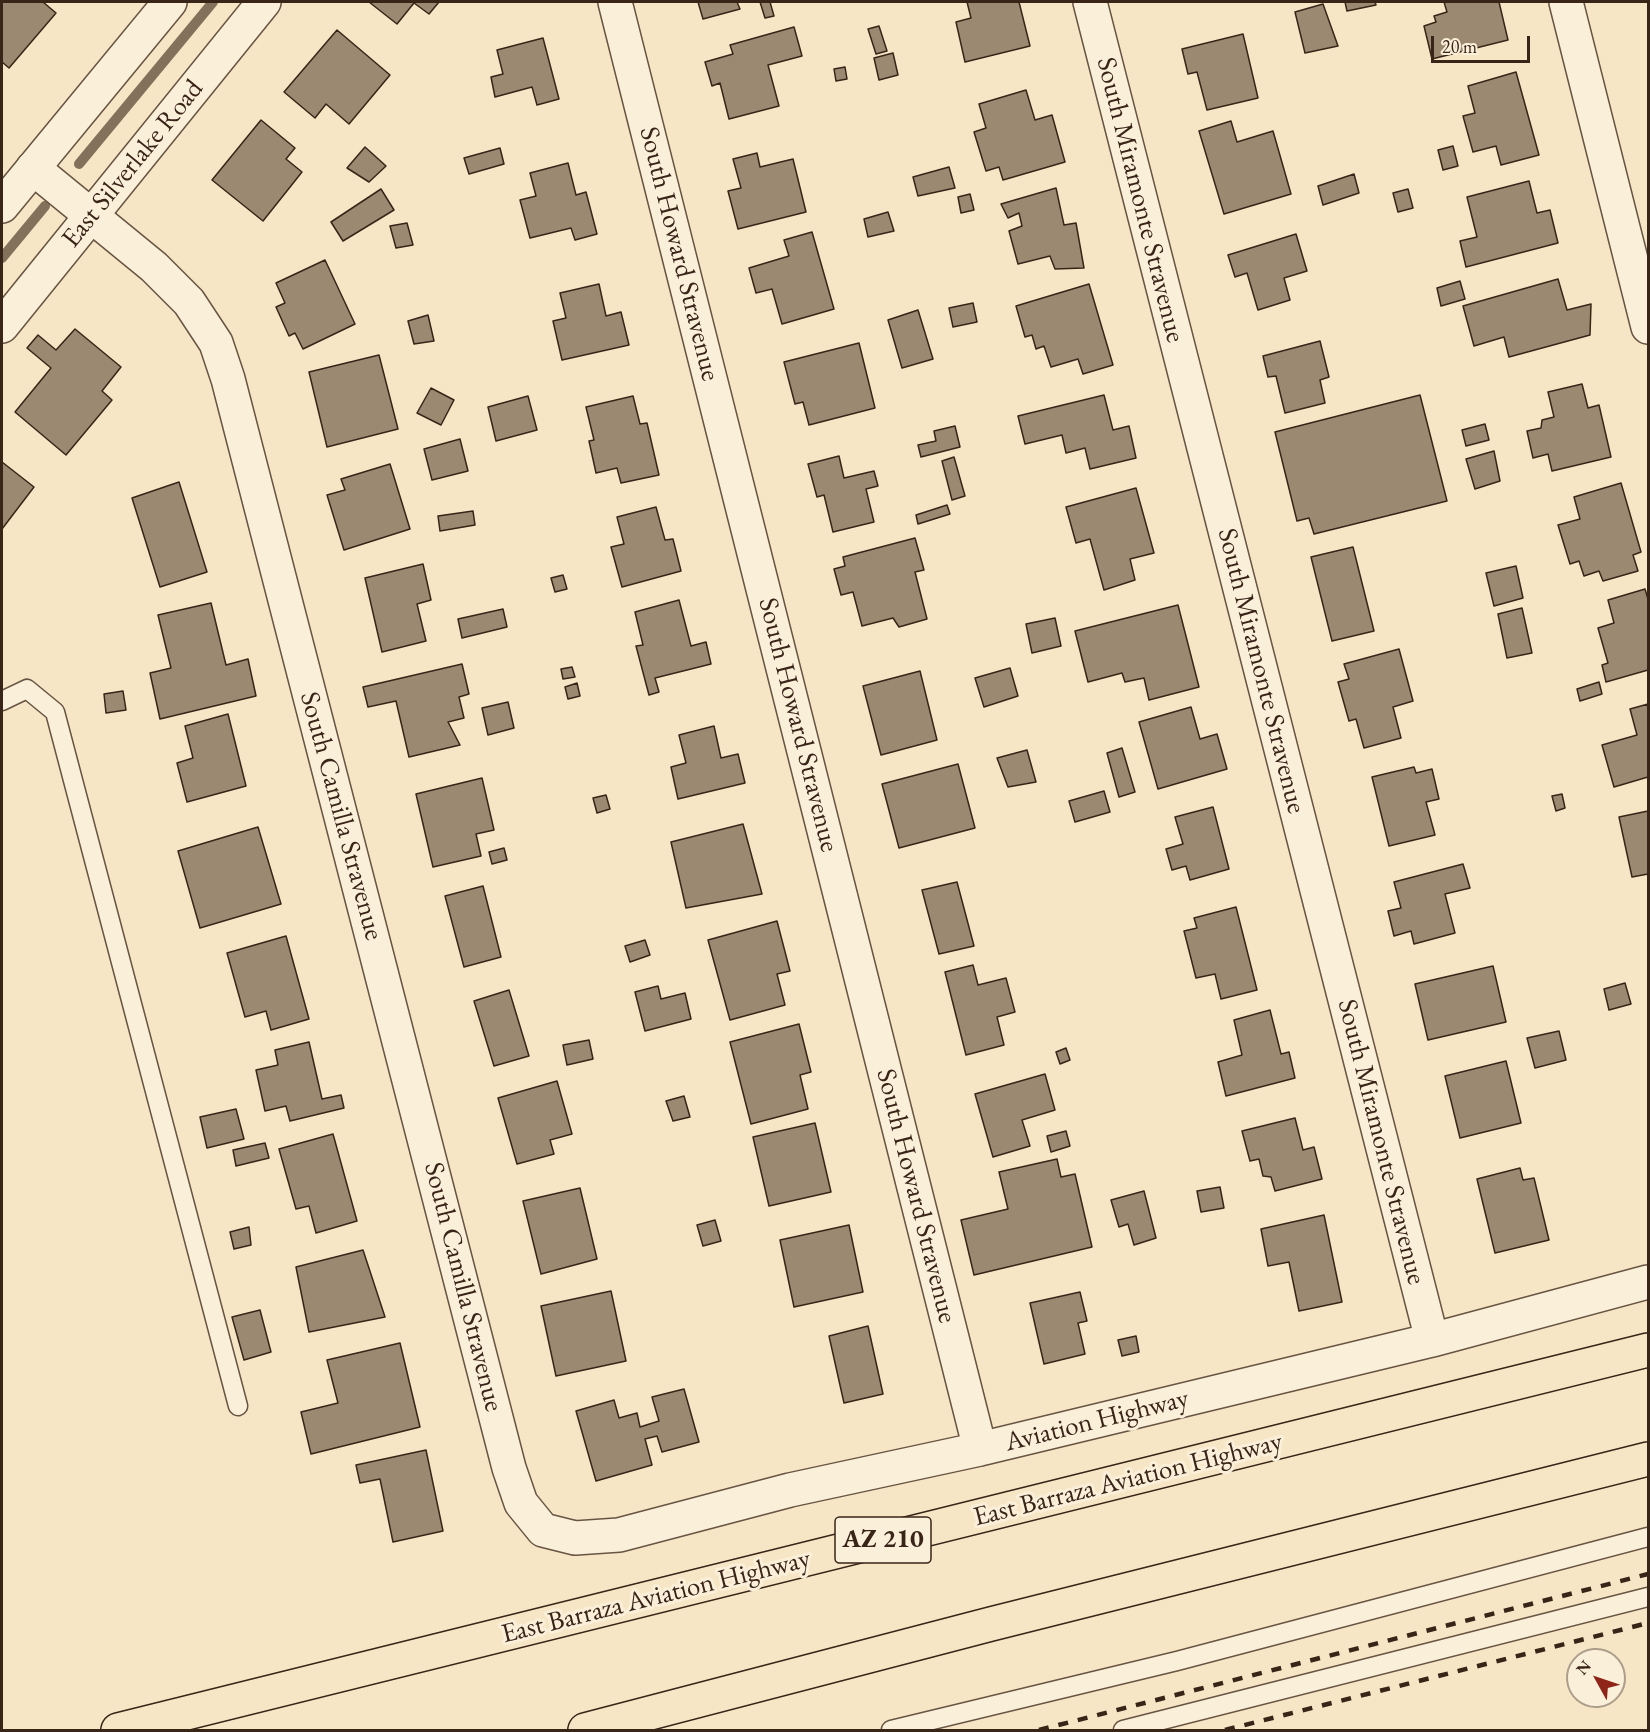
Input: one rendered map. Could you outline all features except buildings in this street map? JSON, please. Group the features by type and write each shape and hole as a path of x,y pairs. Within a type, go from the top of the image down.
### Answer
{"main road":[{"name":"East Barraza Aviation Highway","path":"118,1731 1648,1350"},
{"path":"585,1731 991,1624 1648,1459"}],"street":[{"path":"2,206 170,2"},
{"name":"East Silverlake Road","path":"2,326 264,2"},
{"name":"South Howard Stravenue","path":"615,2 980,1449"},
{"name":"South Miramonte Stravenue","path":"1090,2 1432,1340"},
{"path":"1566,2 1648,327"},
{"name":"South Camilla Stravenue","path":"33,168 154,267 189,302 216,343 228,379 510,1468 521,1503 543,1530"},
{"name":"Aviation Highway","path":"543,1530 576,1538 619,1535 790,1490 980,1449 1432,1340 1648,1282"}],"lane":[{"path":"2,701 27,689 56,712 238,1406"},
{"path":"891,1731 1177,1661 1648,1537"},
{"path":"1124,1731 1648,1597"}],"waterway":[{"path":"79,164 213,2"},
{"path":"2,258 45,206"}],"railway":[{"path":"1039,1730 1648,1574"},
{"path":"1225,1730 1648,1623"}]}
